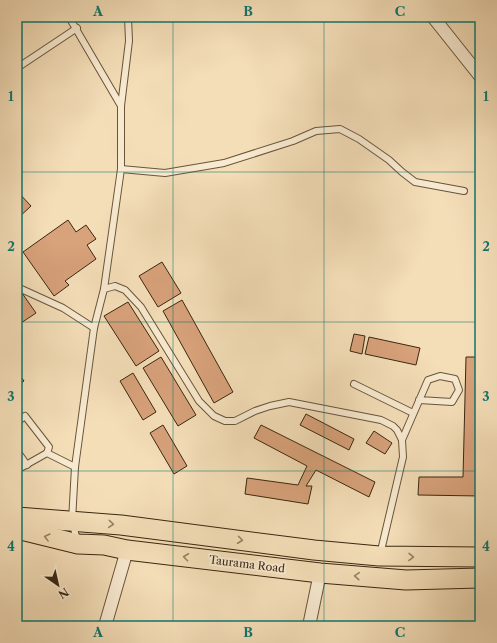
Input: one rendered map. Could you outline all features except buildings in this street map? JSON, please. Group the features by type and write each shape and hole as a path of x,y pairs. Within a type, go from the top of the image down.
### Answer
{"main road":[{"name":"Taurama Road","path":"17,517 121,525 314,550 379,556 480,558"},
{"name":"Taurama Road","path":"17,529 78,544 104,544 127,550 320,573 406,580 480,578"}],"street":[{"path":"433,17 480,76"},
{"path":"105,626 127,550"},
{"path":"308,626 320,573"}],"lane":[{"path":"69,17 121,106"},
{"path":"78,544 72,521 75,466 94,328 104,289 121,169 121,106 129,41 128,17"},
{"path":"17,68 76,28"},
{"path":"121,169 165,173 224,163 293,141 316,131 340,129 359,139 389,160 415,182 464,192"},
{"path":"104,289 115,286 125,290 141,307 199,401 214,416 225,421 235,421 255,411 289,402 381,420 393,426 397,430 402,440 403,457 379,556"},
{"path":"17,288 63,308 94,328"},
{"path":"402,440 413,413 428,380 440,376 456,379 459,390 452,402 419,400"},
{"path":"354,384 413,413"},
{"path":"17,422 25,416 49,447 47,453 27,466 17,470"},
{"path":"17,451 27,466"},
{"path":"47,453 75,466"}]}
